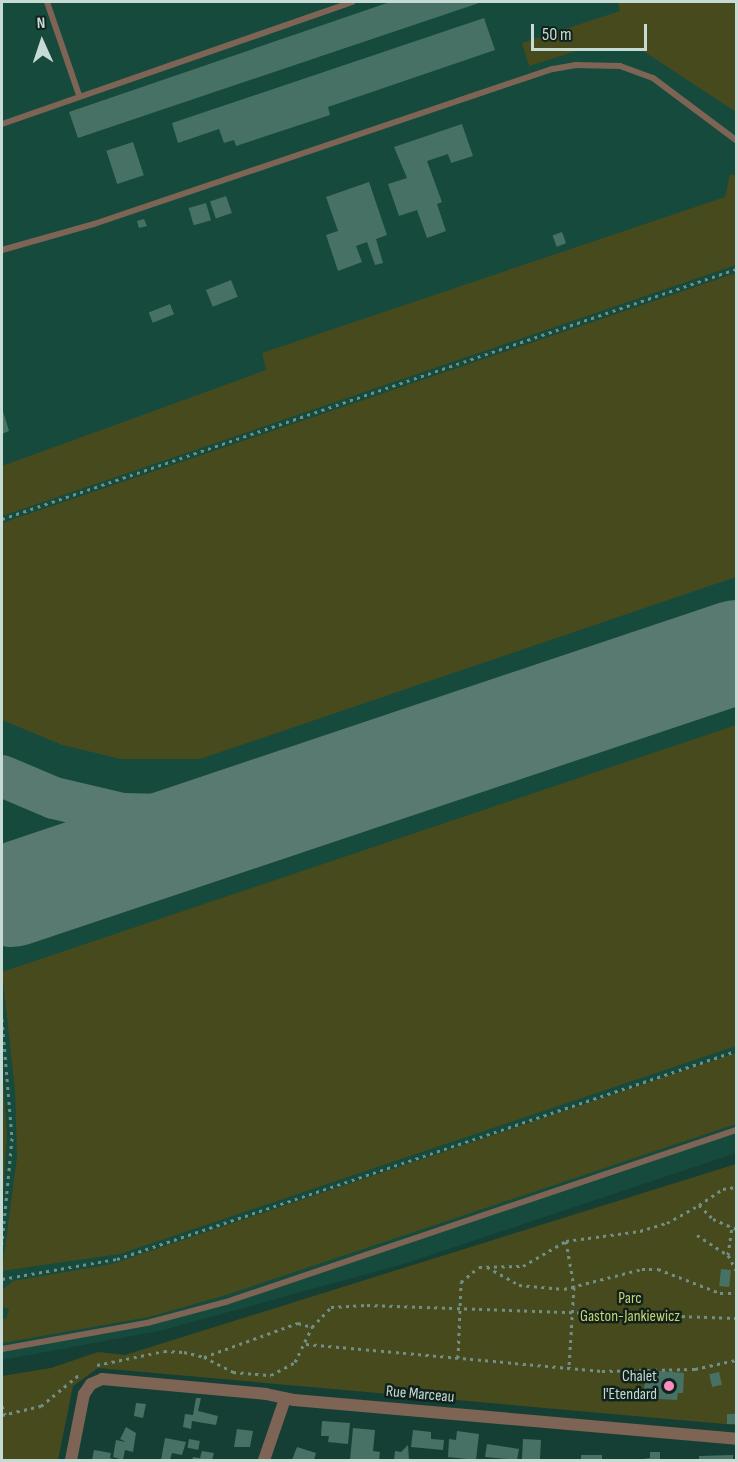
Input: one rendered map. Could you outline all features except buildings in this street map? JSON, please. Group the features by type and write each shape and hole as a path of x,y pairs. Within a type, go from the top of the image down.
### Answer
{"street":[{"name":"Rue Marceau","path":"72,1461 84,1394 91,1384 102,1379 266,1394 285,1399 736,1439"},
{"path":"264,1461 285,1399"}],"lane":[{"path":"47,2 79,95"},
{"path":"2,124 79,95 352,2"},
{"path":"2,250 94,224 531,76 575,65 620,66 654,78 736,140"},
{"path":"2,1349 147,1323 226,1302 736,1130"}],"path":[{"path":"2,519 736,269"},
{"path":"2,1019 12,1138 2,1244"},
{"path":"2,1279 117,1259 736,1051"},
{"path":"458,1358 461,1282 479,1267 523,1266 566,1241 640,1231 667,1223 723,1189 736,1187"},
{"path":"699,1205 713,1219 734,1228 728,1255"},
{"path":"697,1235 728,1255 736,1270"},
{"path":"566,1241 574,1287 575,1312 569,1367"},
{"path":"486,1267 519,1285 574,1287 642,1269 658,1269 720,1293 736,1293"},
{"path":"93,1367 164,1351 204,1357 232,1372 271,1375 295,1362 306,1344 312,1327 332,1307 460,1307 736,1317"},
{"path":"204,1357 298,1323 312,1327"},
{"path":"306,1344 603,1371 695,1369 736,1360"},
{"path":"2,1406 3,1415 41,1406 85,1371"}],"shaded area":[{"path":"2,2 736,2 736,1153 407,1263 159,1331 2,1360"}],"green space":[{"path":"618,2 736,2 736,112 643,51 583,49 529,66 522,43 620,11"},
{"path":"730,174 736,176 736,265 2,516 2,466 266,370 262,353 725,197"},
{"path":"736,273 736,577 200,759 121,759 62,745 2,720 2,523"},
{"path":"736,725 736,1046 120,1254 2,1271 17,1157 15,1090 2,972"},
{"path":"736,1053 736,1124 226,1295 149,1317 2,1343 2,1319 6,1319 9,1309 2,1307 2,1290 13,1281 112,1264"},
{"path":"2,1062 7,1135 2,1208"},
{"name":"Parc Gaston-Jankiewicz","path":"736,1164 736,1425 98,1368 73,1386 58,1460 2,1460 2,1376 51,1368 98,1352 125,1355"}],"taxiway":[{"path":"2,776 54,798 123,814 208,816 290,802"}],"runway":[{"path":"12,895 736,652"}],"place":[{"name":"Chalet l'Etendard","path":"669,1386"}]}
